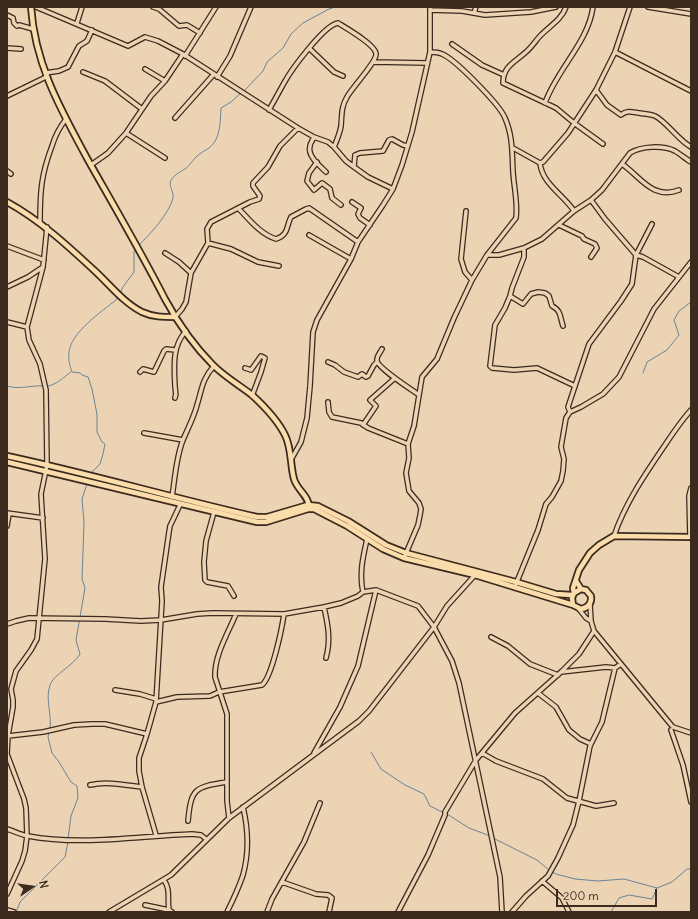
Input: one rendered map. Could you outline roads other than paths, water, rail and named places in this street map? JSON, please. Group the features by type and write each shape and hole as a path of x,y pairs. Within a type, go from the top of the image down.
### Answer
{"main road":[{"path":"31,7 33,29 46,75 66,119 175,317 214,366 233,383 252,396 273,418 286,436 292,458 294,480 298,488 309,501 310,507"},
{"path":"7,202 47,227 124,300 149,315 175,317"},
{"path":"7,456 47,464 81,476 180,505 202,507 262,517 310,507 322,507 405,555 475,575 488,577"},
{"path":"7,462 45,471 81,476"},
{"path":"100,481 172,497 214,512 262,523 310,507 367,539 383,550 556,594 573,594 581,589"},
{"path":"575,606 572,598 573,588 580,568 592,551 614,536 691,537"},
{"path":"516,584 584,608 590,604 590,594 586,590 581,589 576,581"}],"street":[{"path":"36,7 77,23 128,46 132,45 141,38 146,37 158,41 184,55 298,128 314,137 328,142 346,161 354,167 368,177 393,189"},
{"path":"77,23 82,7"},
{"path":"153,7 159,9 179,26 187,25 200,33"},
{"path":"91,165 108,153 126,133 151,96 165,81 200,33 216,7"},
{"path":"175,118 216,76 232,51 252,7"},
{"path":"474,13 476,7"},
{"path":"531,7 531,12"},
{"path":"292,458 300,442 307,418 313,332 322,309 351,259 358,242 393,189 408,146 430,52 430,8 485,15 531,12 556,7"},
{"path":"566,7 562,15 527,51 511,64 504,75 504,83 556,108 603,144"},
{"path":"545,103 551,87 578,46 591,21 593,7"},
{"path":"540,163 543,162 559,144 596,90 615,52 630,7"},
{"path":"648,7 691,14"},
{"path":"7,15 13,18 14,23 17,26 19,25 33,29"},
{"path":"269,110 285,81 309,48 329,27 338,23 361,38 375,50 376,55 373,62 347,97 342,108 341,127 334,147"},
{"path":"7,96 46,75 68,67 79,46 87,41 92,30"},
{"path":"452,44 482,65 504,75"},
{"path":"7,48 21,49"},
{"path":"309,48 334,72 343,76"},
{"path":"405,555 418,525 421,509 416,498 409,491 408,478 406,475 409,458 408,444 414,426 418,394 422,377 437,359 472,280 487,255 516,218 517,205 513,173 513,148 507,122 500,110 458,65 441,53 430,52"},
{"path":"615,52 691,91"},
{"path":"373,62 427,63"},
{"path":"144,69 165,81"},
{"path":"83,72 105,81 142,109"},
{"path":"596,90 607,105 621,115 630,111 654,116 661,120 670,130 691,147"},
{"path":"40,222 40,190 44,167 58,128 66,119"},
{"path":"175,317 186,302 191,273 208,243 207,229 211,222 259,199 260,196 253,184 254,181 268,167 280,146 298,128"},
{"path":"126,133 165,158"},
{"path":"314,137 309,147 310,152 326,172"},
{"path":"354,167 355,155 360,153 383,151 389,140 392,139 403,146 408,146"},
{"path":"513,148 540,163"},
{"path":"487,255 499,255 524,248 542,239 574,211 591,200 602,190 630,153 634,150 655,148 668,149 674,151 691,162"},
{"path":"317,162 309,173 307,181 314,190 322,183 330,190 332,198 341,205"},
{"path":"540,163 542,174 557,193 569,203 574,211"},
{"path":"622,164 631,170 644,184 655,190 664,193 679,190"},
{"path":"7,171 12,174"},
{"path":"591,200 636,255 643,257 679,277"},
{"path":"352,202 361,208 358,214 360,218 370,225"},
{"path":"238,208 258,229 276,239 287,230 291,217 306,208 309,208 358,242"},
{"path":"466,211 461,259 465,272 472,280"},
{"path":"570,412 568,407 591,340 622,301 632,284 636,255 652,224"},
{"path":"559,225 572,230 584,239 595,244 597,248 591,257"},
{"path":"7,894 22,861 27,836 26,808 24,799 7,754 8,736 13,707 11,689 13,677 16,671 37,639 45,559 41,494 47,464 46,390 40,364 29,340 27,328 43,267 47,227"},
{"path":"309,235 351,259"},
{"path":"208,243 231,249 258,262 278,266"},
{"path":"7,246 44,260"},
{"path":"524,248 524,257 510,296 495,325 490,366 492,368 514,370 537,368 575,386"},
{"path":"165,253 179,262 191,273"},
{"path":"516,584 538,530 546,504 561,482 564,459 562,447 565,421 570,412 582,407 603,394 619,377 654,309 691,262"},
{"path":"7,287 28,277 43,267"},
{"path":"510,296 523,304 531,294 536,292 545,293 549,296 552,306 560,312 563,326"},
{"path":"7,322 27,328"},
{"path":"175,398 177,393 175,386 175,350 180,338 186,331"},
{"path":"328,362 344,372 358,377 362,374 366,377 377,362 377,358 382,349"},
{"path":"140,372 143,369 154,372 164,351 175,350"},
{"path":"245,368 251,370 261,356 265,358 262,372 252,396"},
{"path":"377,362 395,378 418,394"},
{"path":"172,497 176,469 183,440 193,417 206,374 214,366"},
{"path":"363,425 376,406 371,399 395,378"},
{"path":"328,402 329,412 332,417 358,422 408,444"},
{"path":"614,536 621,516 645,476 675,430 691,410"},
{"path":"144,433 183,440"},
{"path":"691,488 688,496 691,537"},
{"path":"156,835 142,787 139,771 139,758 156,700 161,620 161,587 170,526 180,505"},
{"path":"214,512 206,541 204,562 205,580 207,582 228,586 234,596"},
{"path":"7,526 8,513 43,518"},
{"path":"363,592 361,567 367,539"},
{"path":"109,912 171,876 193,855 206,839 229,818 353,726 369,711 434,628 447,606 475,575"},
{"path":"7,624 24,619 141,621 161,620 213,613 284,614 341,603 358,596 363,592 376,590 418,606 434,628 452,661 459,683 500,877 502,912"},
{"path":"314,754 340,707 358,666 376,590"},
{"path":"590,604 591,621 594,631 669,722 683,765 691,802"},
{"path":"575,606 586,618 591,621"},
{"path":"324,607 328,622 329,641 326,658"},
{"path":"229,818 227,801 227,714 215,677 218,657 236,614"},
{"path":"115,690 140,694 156,700 177,697 210,696 219,692 258,687 266,682 279,640 284,614"},
{"path":"398,912 428,855 445,814 476,760 522,705 538,693 579,654 594,631"},
{"path":"491,637 508,646 530,664 560,673 606,667 615,668 621,664"},
{"path":"512,912 548,876 573,825 591,744 602,722 615,668"},
{"path":"538,693 556,707 569,730 580,739 591,744"},
{"path":"8,736 42,732 74,725 105,724 147,734"},
{"path":"672,728 678,728 691,733"},
{"path":"482,753 496,761 535,775 555,787 565,797 596,806 614,803"},
{"path":"188,821 189,804 194,792 204,787 227,782"},
{"path":"90,785 98,783 111,783 142,787"},
{"path":"267,912 272,899 304,842 320,803"},
{"path":"228,912 241,879 246,859 247,826 243,807"},
{"path":"7,829 27,836 63,840 91,840 156,835 197,834 206,839"},
{"path":"164,880 168,885 168,903 171,911"},
{"path":"542,881 562,898 569,912"},
{"path":"282,882 316,894 328,895 332,898 329,912"},
{"path":"145,905 171,911"},
{"path":"7,910 14,912"}],"waterway":[{"path":"244,91 263,71 267,62 283,48 291,34 303,23 335,7"},
{"path":"139,245 159,223 171,204 173,198 170,184 171,180 175,175 187,168 198,156 213,144 218,135 221,108 241,93"},
{"path":"120,293 134,272 134,251 136,249"},
{"path":"91,473 100,464 105,444 102,442 97,432 97,414 88,377 80,373 72,372 69,361 69,353 71,345 80,331 118,297"},
{"path":"643,373 647,362 667,350 679,335 674,320 679,311 691,302"},
{"path":"47,386 56,383 71,372"},
{"path":"7,386 16,388 44,386"},
{"path":"50,728 48,701 50,685 55,677 80,654 76,640 85,588 82,579 84,522 82,499 87,484"},
{"path":"49,731 48,737 52,753 71,782 77,786 78,798 71,816 68,839"},
{"path":"371,752 381,769 405,785 424,794 430,806 444,813"},
{"path":"447,814 469,828 490,836"},
{"path":"493,838 537,860 549,870"},
{"path":"17,910 20,902 65,857 68,842"},
{"path":"611,912 619,898 629,895 652,899 657,888 672,882 687,869 691,869"},
{"path":"552,872 575,879 598,881 624,879 657,888"}]}
